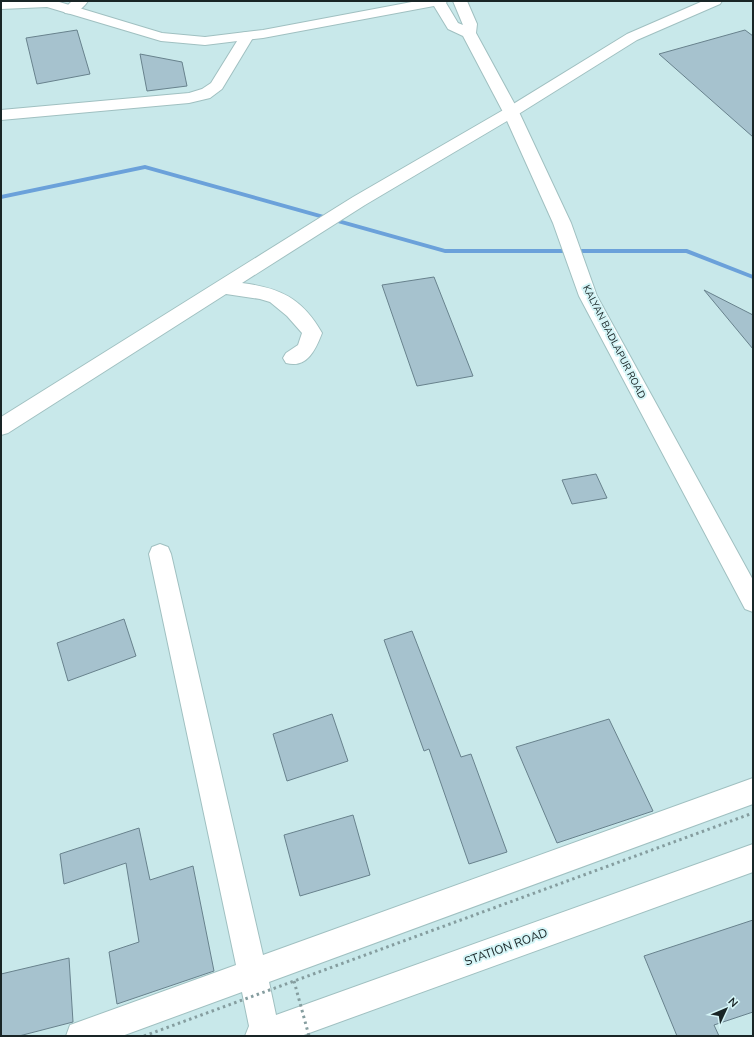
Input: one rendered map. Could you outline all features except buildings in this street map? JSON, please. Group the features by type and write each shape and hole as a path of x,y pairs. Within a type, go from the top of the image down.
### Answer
{"street":[{"path":"1,427 359,201 511,112 632,37 714,1"},
{"path":"29,3 46,13 156,45 186,49 243,42 440,4 462,5"},
{"path":"1,5 29,3 76,5 168,38 243,42"},
{"path":"440,4 453,26 469,33"},
{"name":"KALYAN BADLAPUR ROAD","path":"462,5 470,24 469,33 511,112 562,223 588,296 753,602"},
{"path":"1,115 203,96 210,93 217,86 243,42"},
{"path":"224,287 271,296 289,307 305,322 312,333 306,349 293,358"},
{"path":"160,554 253,974 264,1035"},
{"path":"81,1036 753,791"},
{"name":"STATION ROAD","path":"264,1035 753,858"}],"path":[{"path":"144,1036 753,813"},
{"path":"294,981 309,1036"}],"waterway":[{"path":"1,197 145,167 445,251 687,251 753,277"}]}
